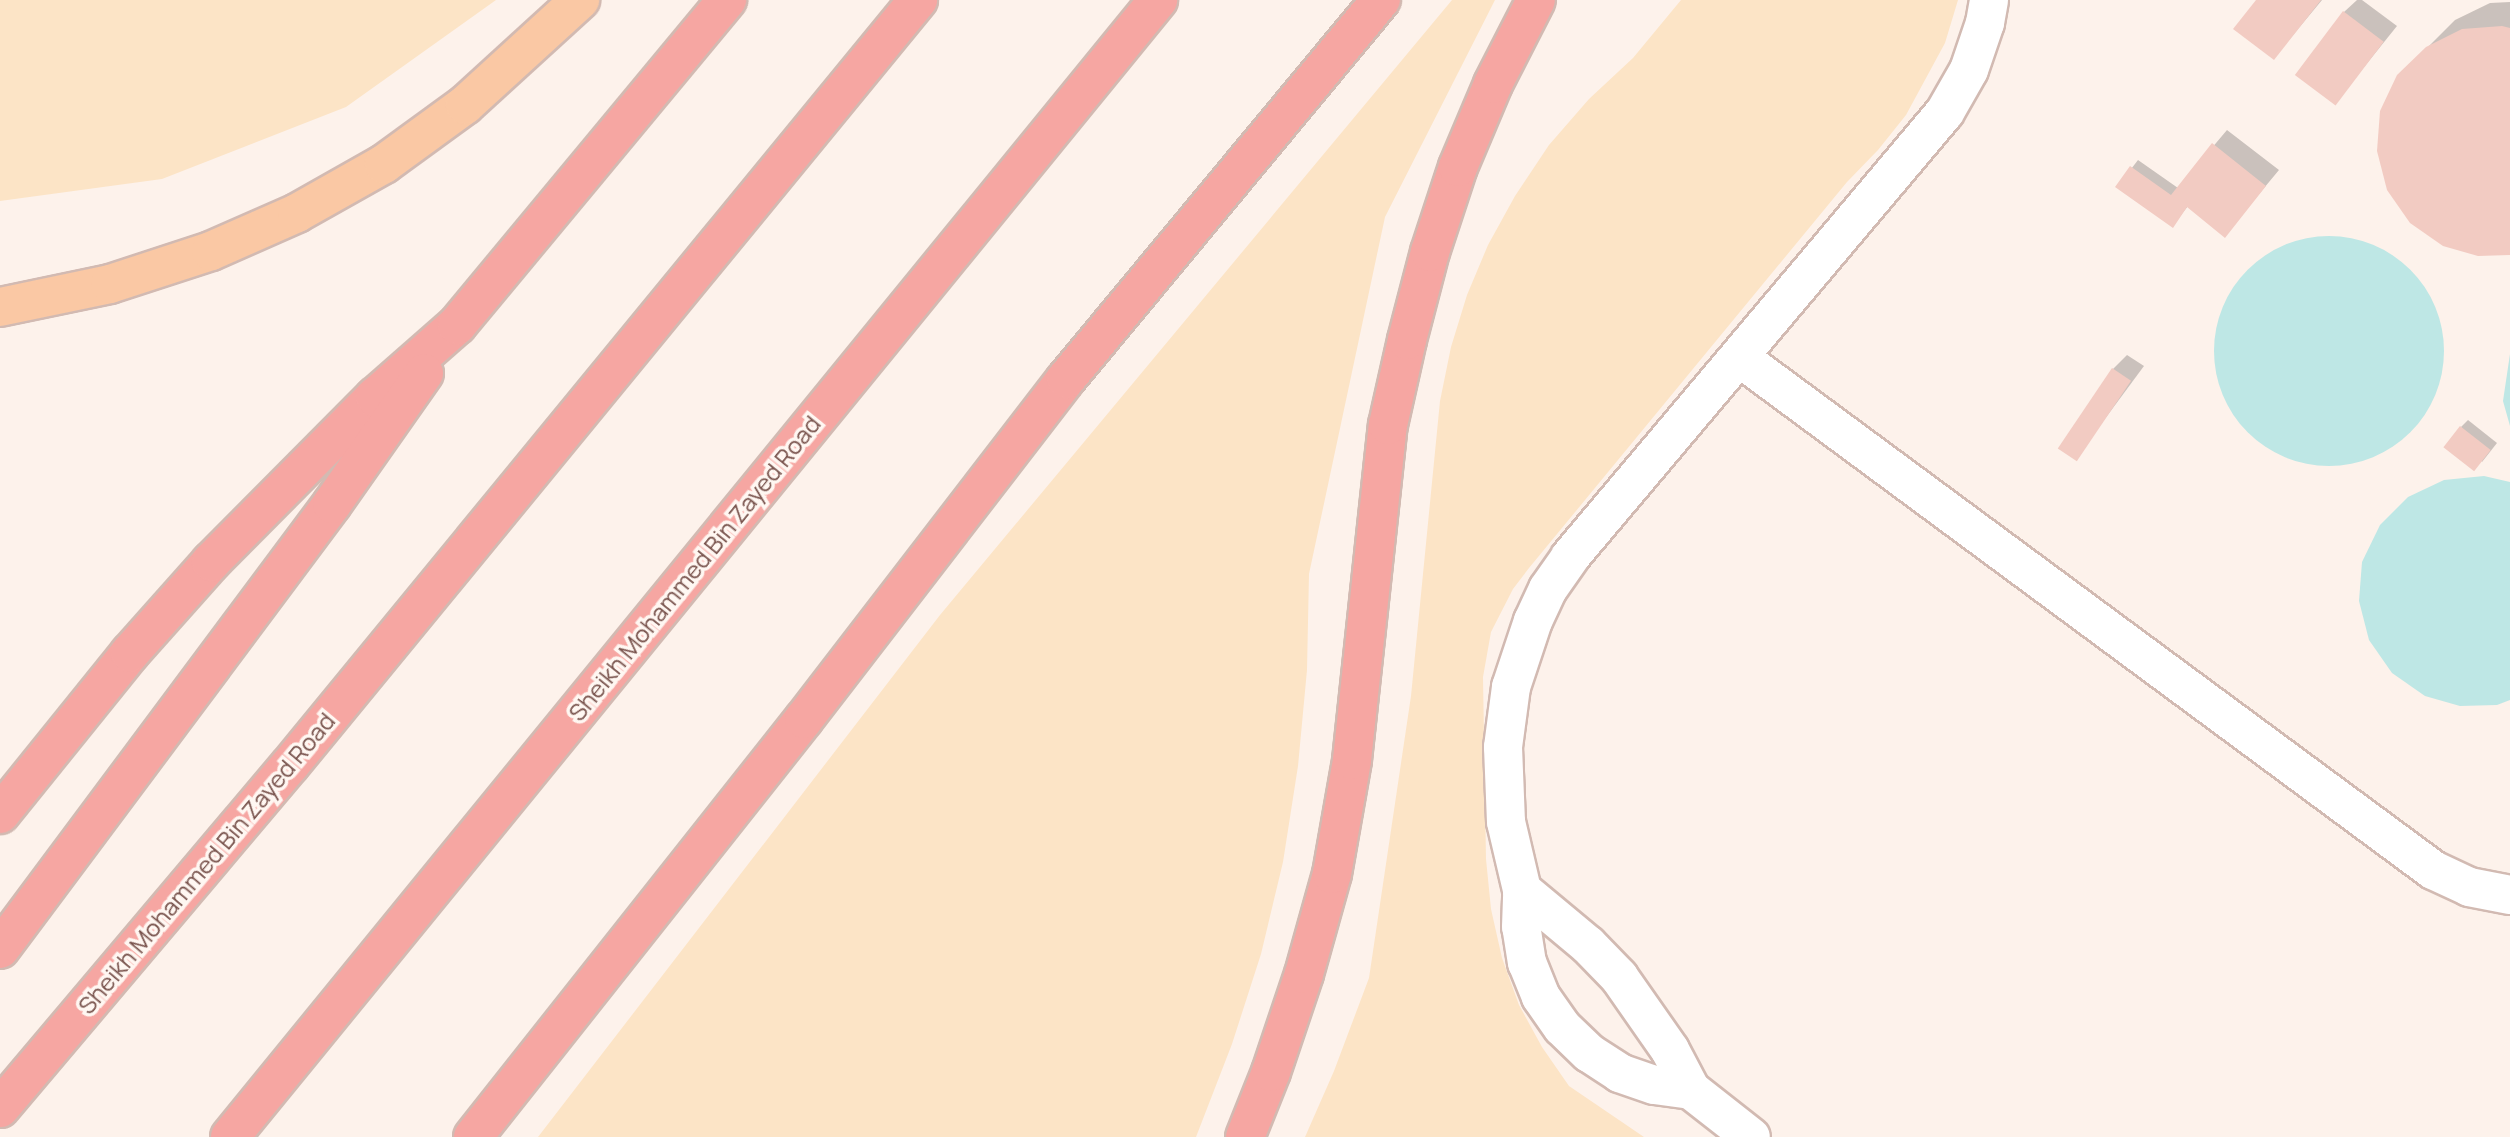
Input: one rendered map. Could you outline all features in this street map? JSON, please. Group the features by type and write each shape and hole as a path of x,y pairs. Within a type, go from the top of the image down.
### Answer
{"highway":[{"path":"0,949 332,504 457,325 727,0"},
{"name":"Sheikh Mohammed Bin Zayed Road","path":"0,1108 290,765 918,0"},
{"name":"Sheikh Mohammed Bin Zayed Road","path":"230,1137 1158,0"},
{"path":"473,1137 804,719 1066,379 1381,0"},
{"path":"1245,1137 1296,998 1332,874 1352,760 1388,425 1407,340 1430,252 1458,167 1493,84 1536,0"},
{"path":"0,814 130,653 211,562 375,397 457,325"}],"main road":[{"path":"0,307 110,284 211,251 297,213 384,164 465,105 580,0"}],"lane":[{"path":"1691,1090 1654,1085 1620,1073 1589,1053 1562,1027 1541,997 1527,963 1521,926 1522,890 1506,822 1503,747 1511,687 1533,621 1548,589 1570,557 1945,112 1969,70 1985,23 1989,0"},
{"path":"1739,357 2433,870 2469,887 2510,895"},
{"path":"1522,890 1588,945 1619,977 1670,1050 1691,1090 1751,1137"}],"sand":[{"path":"0,0 496,0 346,107 162,179 0,201"},
{"path":"1452,0 1495,0 1385,217 1309,574 1307,670 1298,766 1283,862 1261,954 1232,1044 1196,1137 538,1137 940,615"},
{"path":"1681,0 1958,0 1945,43 1906,115 1878,150 1847,182 1529,568 1513,589 1491,632 1483,677 1486,859 1491,909 1502,958 1519,1005 1542,1047 1569,1086 1644,1137 1305,1137 1334,1071 1369,978 1411,696 1440,401 1451,347 1467,295 1488,245 1515,196 1549,145 1589,99 1633,58"}],"water":[{"path":"2318,236 2340,236 2362,241 2393,255 2418,278 2439,318 2444,351 2442,373 2435,395 2425,415 2402,440 2362,461 2340,466 2318,466 2296,461 2265,447 2240,424 2219,384 2214,362 2214,340 2219,318 2233,287 2256,262 2296,241"},
{"path":"2510,354 2510,426 2503,401"},
{"path":"2484,476 2510,482 2510,700 2497,705 2460,706 2425,696 2392,673 2369,640 2359,601 2362,562 2380,525 2408,497 2444,480"}],"building":[{"path":"2256,0 2321,0 2274,60 2233,29"},
{"path":"2343,11 2384,42 2336,106 2295,75"},
{"path":"2502,26 2510,28 2510,255 2478,256 2443,246 2410,223 2387,190 2377,151 2380,111 2397,75 2426,47 2462,29"},
{"path":"2212,143 2266,186 2225,238 2187,207 2173,228 2115,187 2130,166 2171,195"},
{"path":"2112,368 2131,381 2077,461 2058,448"},
{"path":"2460,426 2491,450 2474,471 2443,447"}]}
